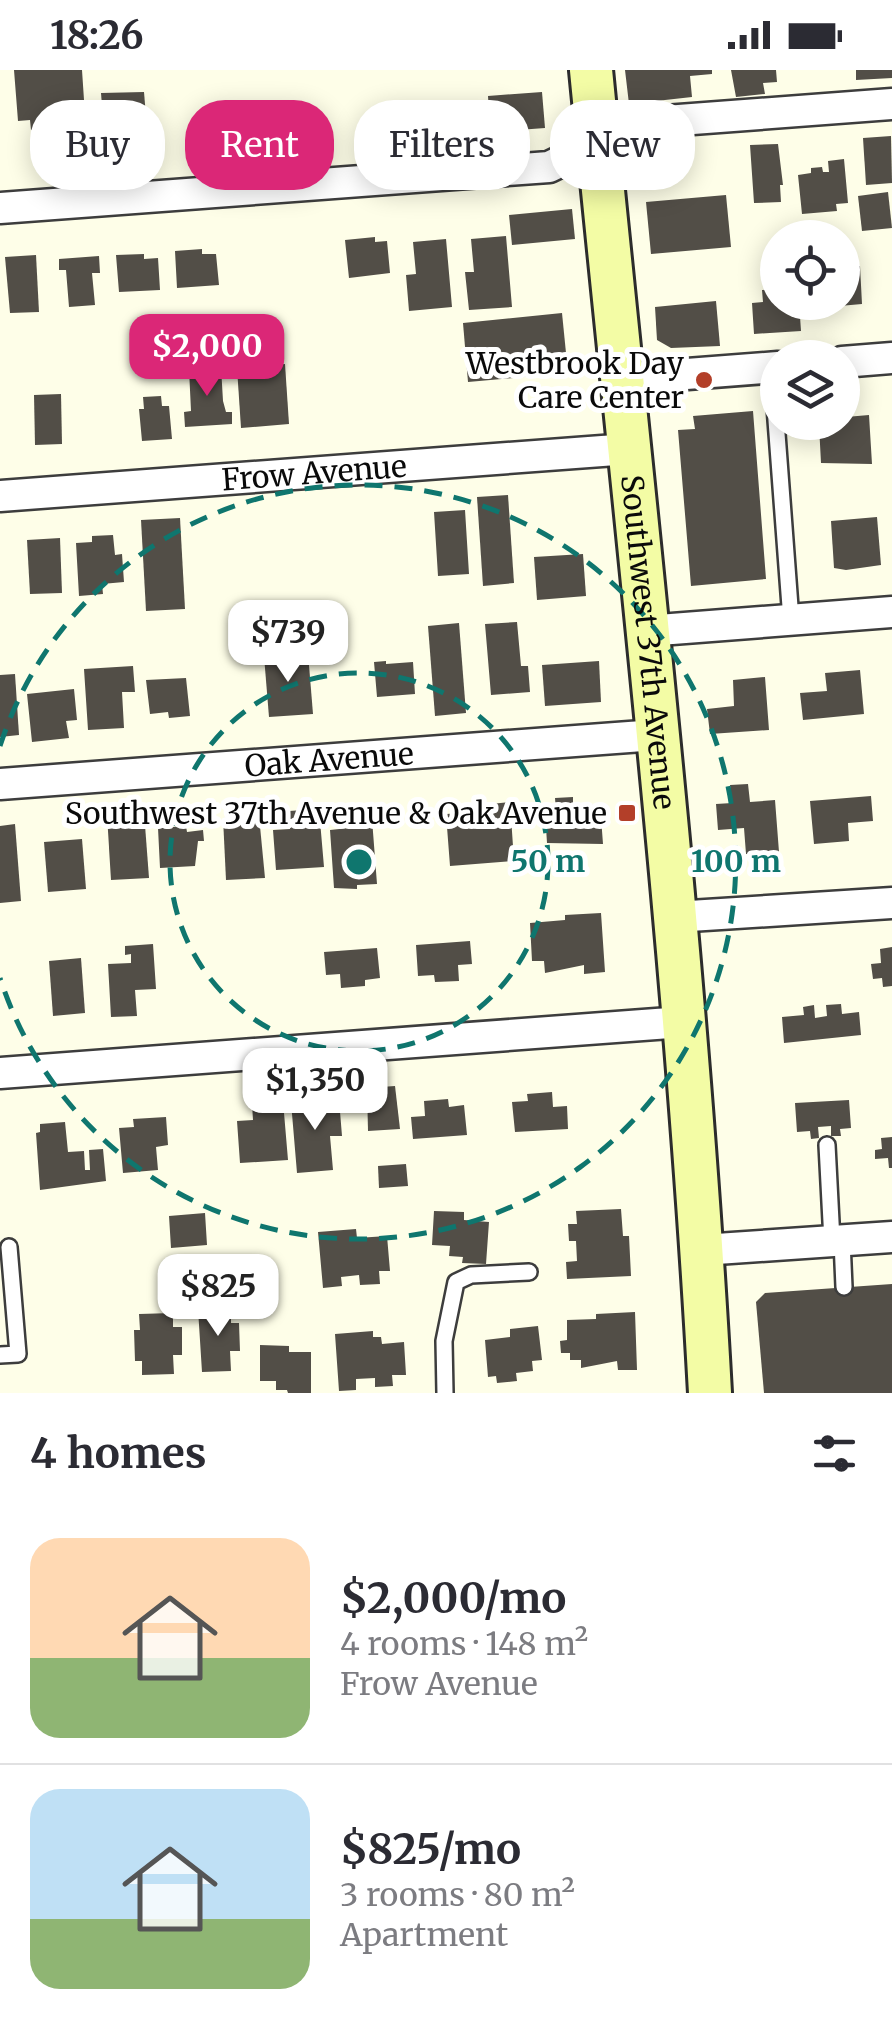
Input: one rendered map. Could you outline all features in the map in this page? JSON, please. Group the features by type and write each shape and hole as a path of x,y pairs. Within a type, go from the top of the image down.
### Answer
{"main road":[{"name":"Southwest 37th Avenue","path":"591,70 594,100"},
{"name":"Southwest 37th Avenue","path":"603,190 684,1022 710,1393"}],"street":[{"path":"695,120 892,104"},
{"path":"0,208 550,167"},
{"path":"860,361 892,358"},
{"path":"622,379 760,368"},
{"name":"Frow Avenue","path":"0,496 629,449"},
{"path":"646,630 892,612"},
{"name":"Oak Avenue","path":"0,784 656,735"},
{"path":"674,917 892,903"},
{"path":"0,1072 684,1022"},
{"path":"702,1250 892,1237"}],"lane":[{"path":"780,440 791,620"},
{"path":"828,1145 844,1287"},
{"path":"0,1355 18,1354 10,1247"},
{"path":"445,1393 444,1342 456,1282 471,1275 529,1272"}],"building":[{"path":"14,70 82,70 84,100 30,100 30,120 18,121"},
{"path":"625,70 712,70 712,74 690,76 692,97 629,100"},
{"path":"731,70 776,70 777,82 763,83 765,94 736,97"},
{"path":"856,70 892,70 892,78 856,80"},
{"path":"144,92 145,100 102,100 101,93"},
{"path":"542,92 545,128 530,129 530,100 488,100 488,96"},
{"path":"891,136 892,183 866,185 863,138"},
{"path":"778,144 781,202 754,203 750,145"},
{"path":"844,159 848,203 836,204 837,211 802,214 798,175 811,173 811,168 822,167 823,172 829,172 828,161"},
{"path":"888,192 892,228 862,231 858,196"},
{"path":"726,195 731,247 651,254 646,202"},
{"path":"572,209 575,239 512,245 509,215"},
{"path":"506,236 512,307 469,310 465,272 474,272 471,239"},
{"path":"375,237 375,242 387,241 390,273 349,278 345,240"},
{"path":"446,239 452,307 409,311 406,275 416,274 413,242"},
{"path":"202,249 202,254 216,254 219,285 177,288 175,251"},
{"path":"144,254 144,259 158,258 160,290 119,292 116,255"},
{"path":"36,255 39,312 10,313 5,257"},
{"path":"99,256 100,273 92,273 95,305 69,307 66,270 59,270 59,259"},
{"path":"716,301 720,346 671,348 657,340 655,307"},
{"path":"760,302 760,320 800,320 801,331 754,334 752,303"},
{"path":"562,313 568,373 468,382 463,323"},
{"path":"285,364 289,424 241,428 237,368"},
{"path":"221,367 223,401 226,412 232,412 232,424 185,427 184,412 191,411 189,369"},
{"path":"61,394 62,444 35,445 34,395"},
{"path":"161,396 162,406 169,406 172,439 142,441 139,409 144,409 143,397"},
{"path":"753,411 766,579 691,586 678,430 695,429 693,416"},
{"path":"869,415 872,464 821,463 820,440 860,440 860,416"},
{"path":"508,495 514,583 483,586 477,497"},
{"path":"465,510 469,574 438,576 434,512"},
{"path":"877,517 881,565 834,568 831,521"},
{"path":"180,518 185,609 146,611 141,520"},
{"path":"113,535 115,555 122,554 124,582 102,584 103,594 79,596 76,543 92,542 92,536"},
{"path":"60,538 62,593 30,594 27,540"},
{"path":"583,554 586,596 537,600 534,557"},
{"path":"517,622 521,666 528,666 530,692 491,695 485,624"},
{"path":"459,623 466,713 435,716 428,626"},
{"path":"308,653 313,714 269,717 264,656"},
{"path":"599,661 601,702 545,706 542,665"},
{"path":"374,662 413,662 415,694 377,697"},
{"path":"133,666 135,692 122,692 124,728 88,730 84,669"},
{"path":"860,670 864,714 803,720 800,693 827,691 825,673"},
{"path":"15,674 19,735 0,737 0,675"},
{"path":"765,677 769,730 710,734 707,709 734,706 733,680"},
{"path":"186,678 190,716 169,718 168,712 150,714 146,680"},
{"path":"74,689 77,720 66,721 69,738 32,742 27,694"},
{"path":"748,784 750,802 775,800 779,852 746,854 744,828 718,830 716,804 732,803 730,785"},
{"path":"871,796 873,821 848,823 849,841 814,844 810,801"},
{"path":"573,797 573,805 600,804 603,844 547,843 545,812 556,811 555,798"},
{"path":"510,802 514,861 450,866 446,814 492,811 491,804"},
{"path":"319,809 324,867 276,870 273,830 290,829 289,811"},
{"path":"144,812 149,878 111,880 107,815"},
{"path":"259,816 265,878 226,880 223,818"},
{"path":"372,819 377,884 357,885 357,889 334,888 330,830 358,827 358,821"},
{"path":"15,824 21,901 0,903 0,826"},
{"path":"186,826 187,832 203,830 204,841 198,841 195,866 160,868 158,828"},
{"path":"82,839 86,889 48,892 44,842"},
{"path":"601,913 605,972 584,974 584,965 545,973 544,961 532,961 530,923 565,920 565,915"},
{"path":"470,941 472,964 458,965 459,981 435,982 434,975 418,976 416,945"},
{"path":"153,944 156,989 135,990 137,1016 111,1017 108,964 131,963 125,946"},
{"path":"892,947 892,986 883,987 882,978 873,979 871,964 881,963 880,949"},
{"path":"377,948 380,978 365,980 365,986 341,988 340,974 326,975 324,952"},
{"path":"81,958 85,1013 53,1016 49,961"},
{"path":"841,1004 842,1014 859,1012 861,1035 784,1043 782,1017 804,1015 803,1007 814,1005 815,1018 827,1016 826,1005"},
{"path":"395,1086 400,1129 368,1131 367,1088"},
{"path":"552,1092 553,1107 567,1106 568,1129 515,1132 512,1102 528,1101 527,1094"},
{"path":"339,1099 342,1136 330,1136 333,1170 297,1173 291,1102"},
{"path":"448,1099 449,1107 464,1105 467,1135 413,1139 411,1117 425,1116 424,1101"},
{"path":"849,1100 851,1128 840,1129 841,1136 831,1136 831,1126 818,1127 819,1138 811,1139 810,1131 797,1132 795,1103"},
{"path":"283,1101 288,1160 240,1163 237,1121 253,1120 252,1104"},
{"path":"166,1117 168,1145 156,1147 158,1170 123,1173 119,1128 134,1127 133,1119"},
{"path":"65,1122 68,1152 84,1151 85,1170 90,1170 89,1150 103,1149 106,1181 40,1190 36,1133 40,1132 40,1124"},
{"path":"892,1137 889,1168 888,1158 875,1159 875,1150 882,1149 881,1138"},
{"path":"406,1164 408,1186 379,1188 378,1166"},
{"path":"621,1209 623,1236 629,1236 631,1276 567,1279 566,1262 577,1261 576,1241 569,1241 568,1224 577,1224 576,1211"},
{"path":"434,1211 464,1212 464,1220 489,1222 486,1264 462,1263 463,1257 449,1256 450,1246 432,1245"},
{"path":"205,1213 207,1245 171,1248 169,1216"},
{"path":"356,1229 357,1238 387,1236 390,1271 379,1271 380,1284 360,1285 359,1275 341,1277 342,1286 323,1288 318,1232"},
{"path":"892,1284 892,1393 764,1393 756,1302 765,1293"},
{"path":"231,1307 231,1323 239,1323 240,1351 230,1351 231,1371 202,1372 198,1309"},
{"path":"635,1312 637,1370 618,1370 617,1361 581,1368 581,1360 570,1360 570,1353 561,1353 560,1341 567,1340 567,1320"},
{"path":"173,1313 173,1327 182,1327 182,1355 173,1355 174,1374 142,1375 142,1361 135,1361 134,1330 140,1330 139,1314"},
{"path":"538,1326 542,1360 532,1361 533,1371 516,1373 517,1381 497,1383 496,1376 488,1377 485,1340 510,1337 510,1329"},
{"path":"373,1331 373,1337 381,1337 382,1344 404,1342 406,1375 392,1375 393,1386 375,1387 375,1378 356,1379 356,1390 339,1391 335,1334"},
{"path":"260,1345 311,1352 311,1393 288,1393 276,1390 276,1381 260,1381"}],"place":[{"name":"Westbrook Day Care Center","path":"704,380"},
{"name":"Southwest 37th Avenue & Oak Avenue","path":"627,813"}]}
